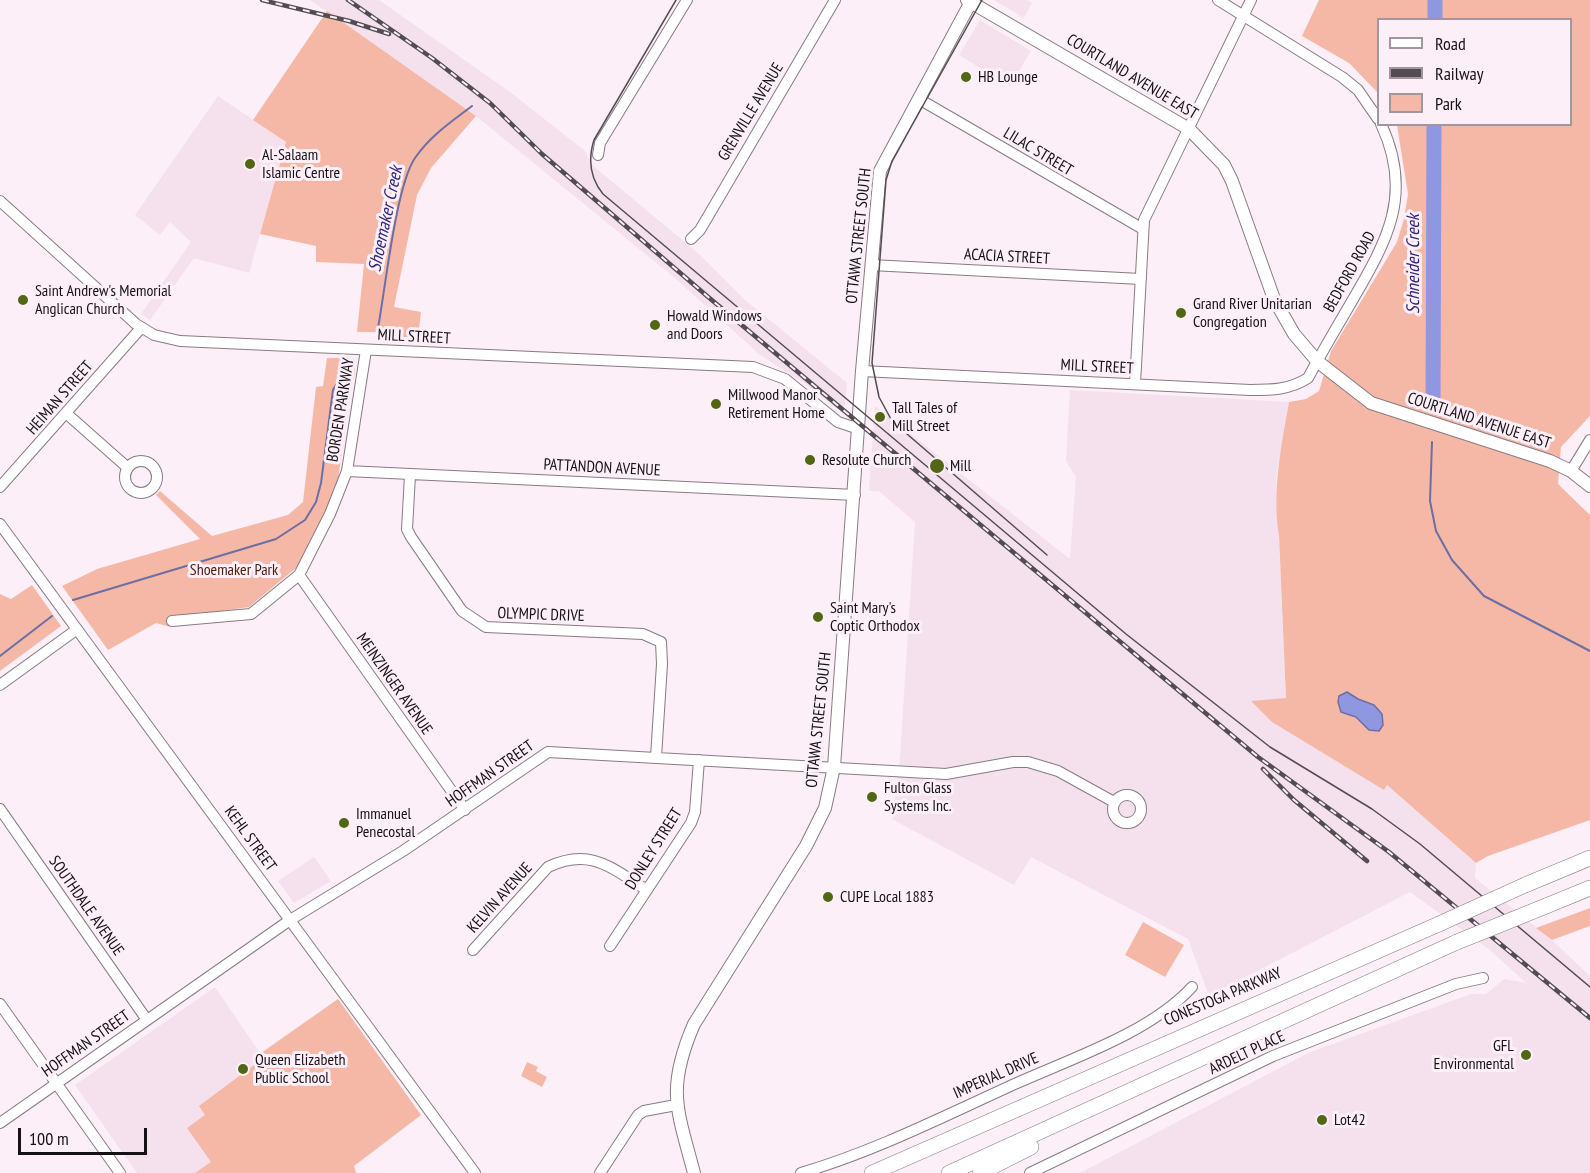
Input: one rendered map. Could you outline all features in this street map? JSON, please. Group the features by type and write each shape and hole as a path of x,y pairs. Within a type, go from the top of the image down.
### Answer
{"highway":[{"name":"CONESTOGA PARKWAY","path":"872,1173 1590,858"},
{"path":"949,1173 1073,1119 1457,942 1590,888"},
{"path":"980,1173 1058,1133 1073,1119"}],"main road":[{"name":"OTTAWA STREET SOUTH","path":"694,1173 676,1105 681,1054 694,1024 806,846 825,808 834,767 862,371 880,171 970,1"},
{"name":"COURTLAND AVENUE EAST","path":"970,1 1189,129 1224,165 1232,181 1274,299 1294,334 1317,361 1371,402 1550,461 1571,471 1590,486"}],"street":[{"path":"598,155 600,143 687,0"},
{"name":"GRENVILLE AVENUE","path":"691,239 700,230 835,0"},
{"path":"1218,0 1342,77 1363,96 1377,117"},
{"path":"1135,384 1143,229 1147,213 1251,0"},
{"name":"LILAC STREET","path":"919,99 1143,229"},
{"name":"BEDFORD ROAD","path":"1317,361 1388,236 1396,206 1396,185 1394,160 1382,126"},
{"name":"MILL STREET","path":"0,201 141,328 154,335 180,341 753,368 785,379 838,422 859,429"},
{"name":"ACACIA STREET","path":"871,265 1141,279"},
{"name":"HEIMAN STREET","path":"0,487 141,328"},
{"name":"BORDEN PARKWAY","path":"172,621 251,614 299,575 330,514 347,471 366,350"},
{"name":"MILL STREET","path":"862,371 1275,391 1299,384 1308,378 1317,361"},
{"path":"67,414 128,468"},
{"path":"1571,471 1590,440"},
{"name":"PATTANDON AVENUE","path":"347,471 855,495"},
{"name":"OLYMPIC DRIVE","path":"410,475 407,529 411,537 462,611 486,627 643,634 661,642 662,664 656,757"},
{"name":"KEHL STREET","path":"0,524 475,1173"},
{"name":"MEINZINGER AVENUE","path":"299,575 465,810"},
{"path":"0,685 76,630"},
{"name":"HOFFMAN STREET","path":"0,1123 290,920 465,810 548,752 946,774 1013,762 1028,762 1058,771 1114,802"},
{"name":"DONLEY STREET","path":"610,946 691,823 695,812 699,760"},
{"name":"SOUTHDALE AVENUE","path":"0,809 147,1020"},
{"name":"KELVIN AVENUE","path":"473,950 548,867 563,860 592,858 647,890"},
{"name":"ARDELT PLACE","path":"1030,1173 1273,1056 1456,984 1482,978"},
{"name":"IMPERIAL DRIVE","path":"801,1173 879,1145 1113,1039 1175,1005 1192,987"},
{"path":"0,1004 120,1173"},
{"path":"600,1173 638,1115 644,1111 676,1105"}],"shaded area":[{"path":"310,0 379,0 510,92 585,151 591,164 699,254 745,300 847,383 845,405 837,409 807,385 760,355 676,279 476,116"},
{"path":"994,0 1028,0 1032,3 1024,18"},
{"path":"980,20 1031,51 1010,86 959,55"},
{"path":"218,96 286,142 249,273 194,258 150,320 141,314 191,242 170,222 160,235 135,215"},
{"path":"1070,390 1289,402 1276,478 1286,697 1476,863 1475,878 1552,940 1590,976 1590,1173 1080,1173 1308,1053 1471,994 1486,994 1504,979 1526,983 1490,950 1410,892 1209,996 1188,939 1031,857 1014,885 892,819 900,758 915,522 879,491 869,491 875,406 1070,559 1076,477 1066,461"},
{"path":"314,857 331,881 294,903 278,881"},
{"name":"Queen Elizabeth Public School","path":"215,987 260,1053 338,999 421,1115 354,1166 356,1173 137,1173 75,1085"}],"green space":[{"path":"1319,0 1590,0 1590,416 1561,447 1558,484 1590,515 1590,820 1488,856 1476,863 1387,785 1384,790 1272,722 1251,701 1286,698 1276,502 1278,469 1289,402 1306,399 1319,391 1331,351 1397,242 1408,194 1397,126 1572,126 1572,18 1377,18 1377,92 1349,63 1302,36"},
{"path":"327,11 476,116 431,168 417,195 394,307 421,312 418,338 389,336 388,332 357,332 364,264 316,262 316,246 260,234 286,142 253,120"},
{"name":"Shoemaker Park","path":"327,358 348,358 354,363 355,373 350,392 338,480 324,520 296,568 249,607 174,618 170,627 156,623 108,650 62,586 97,569 200,539 156,495 160,491 212,536 288,515 303,502 316,387 323,386"},
{"path":"32,585 61,626 0,671 0,594 11,599"},
{"path":"1590,908 1590,926 1552,940 1536,928"},
{"path":"1143,922 1184,945 1165,977 1125,955"},
{"path":"338,999 421,1115 354,1166 356,1173 195,1173 211,1162 187,1128 205,1115 199,1106 262,1059 260,1054"},
{"path":"527,1062 538,1067 536,1071 547,1077 542,1087 521,1076"}],"water":[{"path":"1347,692 1374,705 1382,714 1383,725 1379,731 1369,730 1356,717 1341,712 1339,696"}],"waterway":[{"name":"Schneider Creek","path":"1435,0 1435,18"},
{"name":"Shoemaker Creek","path":"378,328 392,239 408,172 415,158 427,143 472,106"},
{"name":"Schneider Creek","path":"1433,404 1434,126"},
{"name":"Shoemaker Creek","path":"73,600 276,539 305,520 316,502 321,483 333,390 346,368"},
{"name":"Schneider Creek","path":"1432,442 1430,501 1436,531 1452,560 1484,596 1590,651"},
{"name":"Shoemaker Creek","path":"0,656 52,616"}],"tram line":[{"path":"676,0 594,140 591,168 595,181 603,194 1126,634 1270,747 1372,809 1420,844 1590,987"},
{"path":"982,0 892,161 886,180 872,363 879,397 892,421 1047,555"}],"railway":[{"path":"262,0 349,21 389,34"},
{"path":"348,0 432,58 490,103 542,154 707,296 1258,757 1389,852 1590,1018"},
{"path":"1263,769 1294,800 1367,861"}],"place":[{"name":"HB Lounge","path":"966,77"},
{"name":"Al-Salaam Islamic Centre","path":"250,164"},
{"name":"Saint Andrew's Memorial Anglican Church","path":"23,300"},
{"name":"Grand River Unitarian Congregation","path":"1181,313"},
{"name":"Howald Windows and Doors","path":"655,325"},
{"name":"Millwood Manor Retirement Home","path":"716,404"},
{"name":"Tall Tales of Mill Street","path":"880,417"},
{"name":"Resolute Church","path":"810,460"},
{"name":"Mill","path":"937,466"},
{"name":"Saint Mary's Coptic Orthodox","path":"818,617"},
{"name":"Fulton Glass Systems Inc.","path":"872,797"},
{"name":"Immanuel Penecostal","path":"344,823"},
{"name":"CUPE Local 1883","path":"828,897"},
{"name":"GFL Environmental","path":"1526,1055"},
{"name":"Queen Elizabeth Public School","path":"243,1069"},
{"name":"Lot42","path":"1322,1120"}]}
